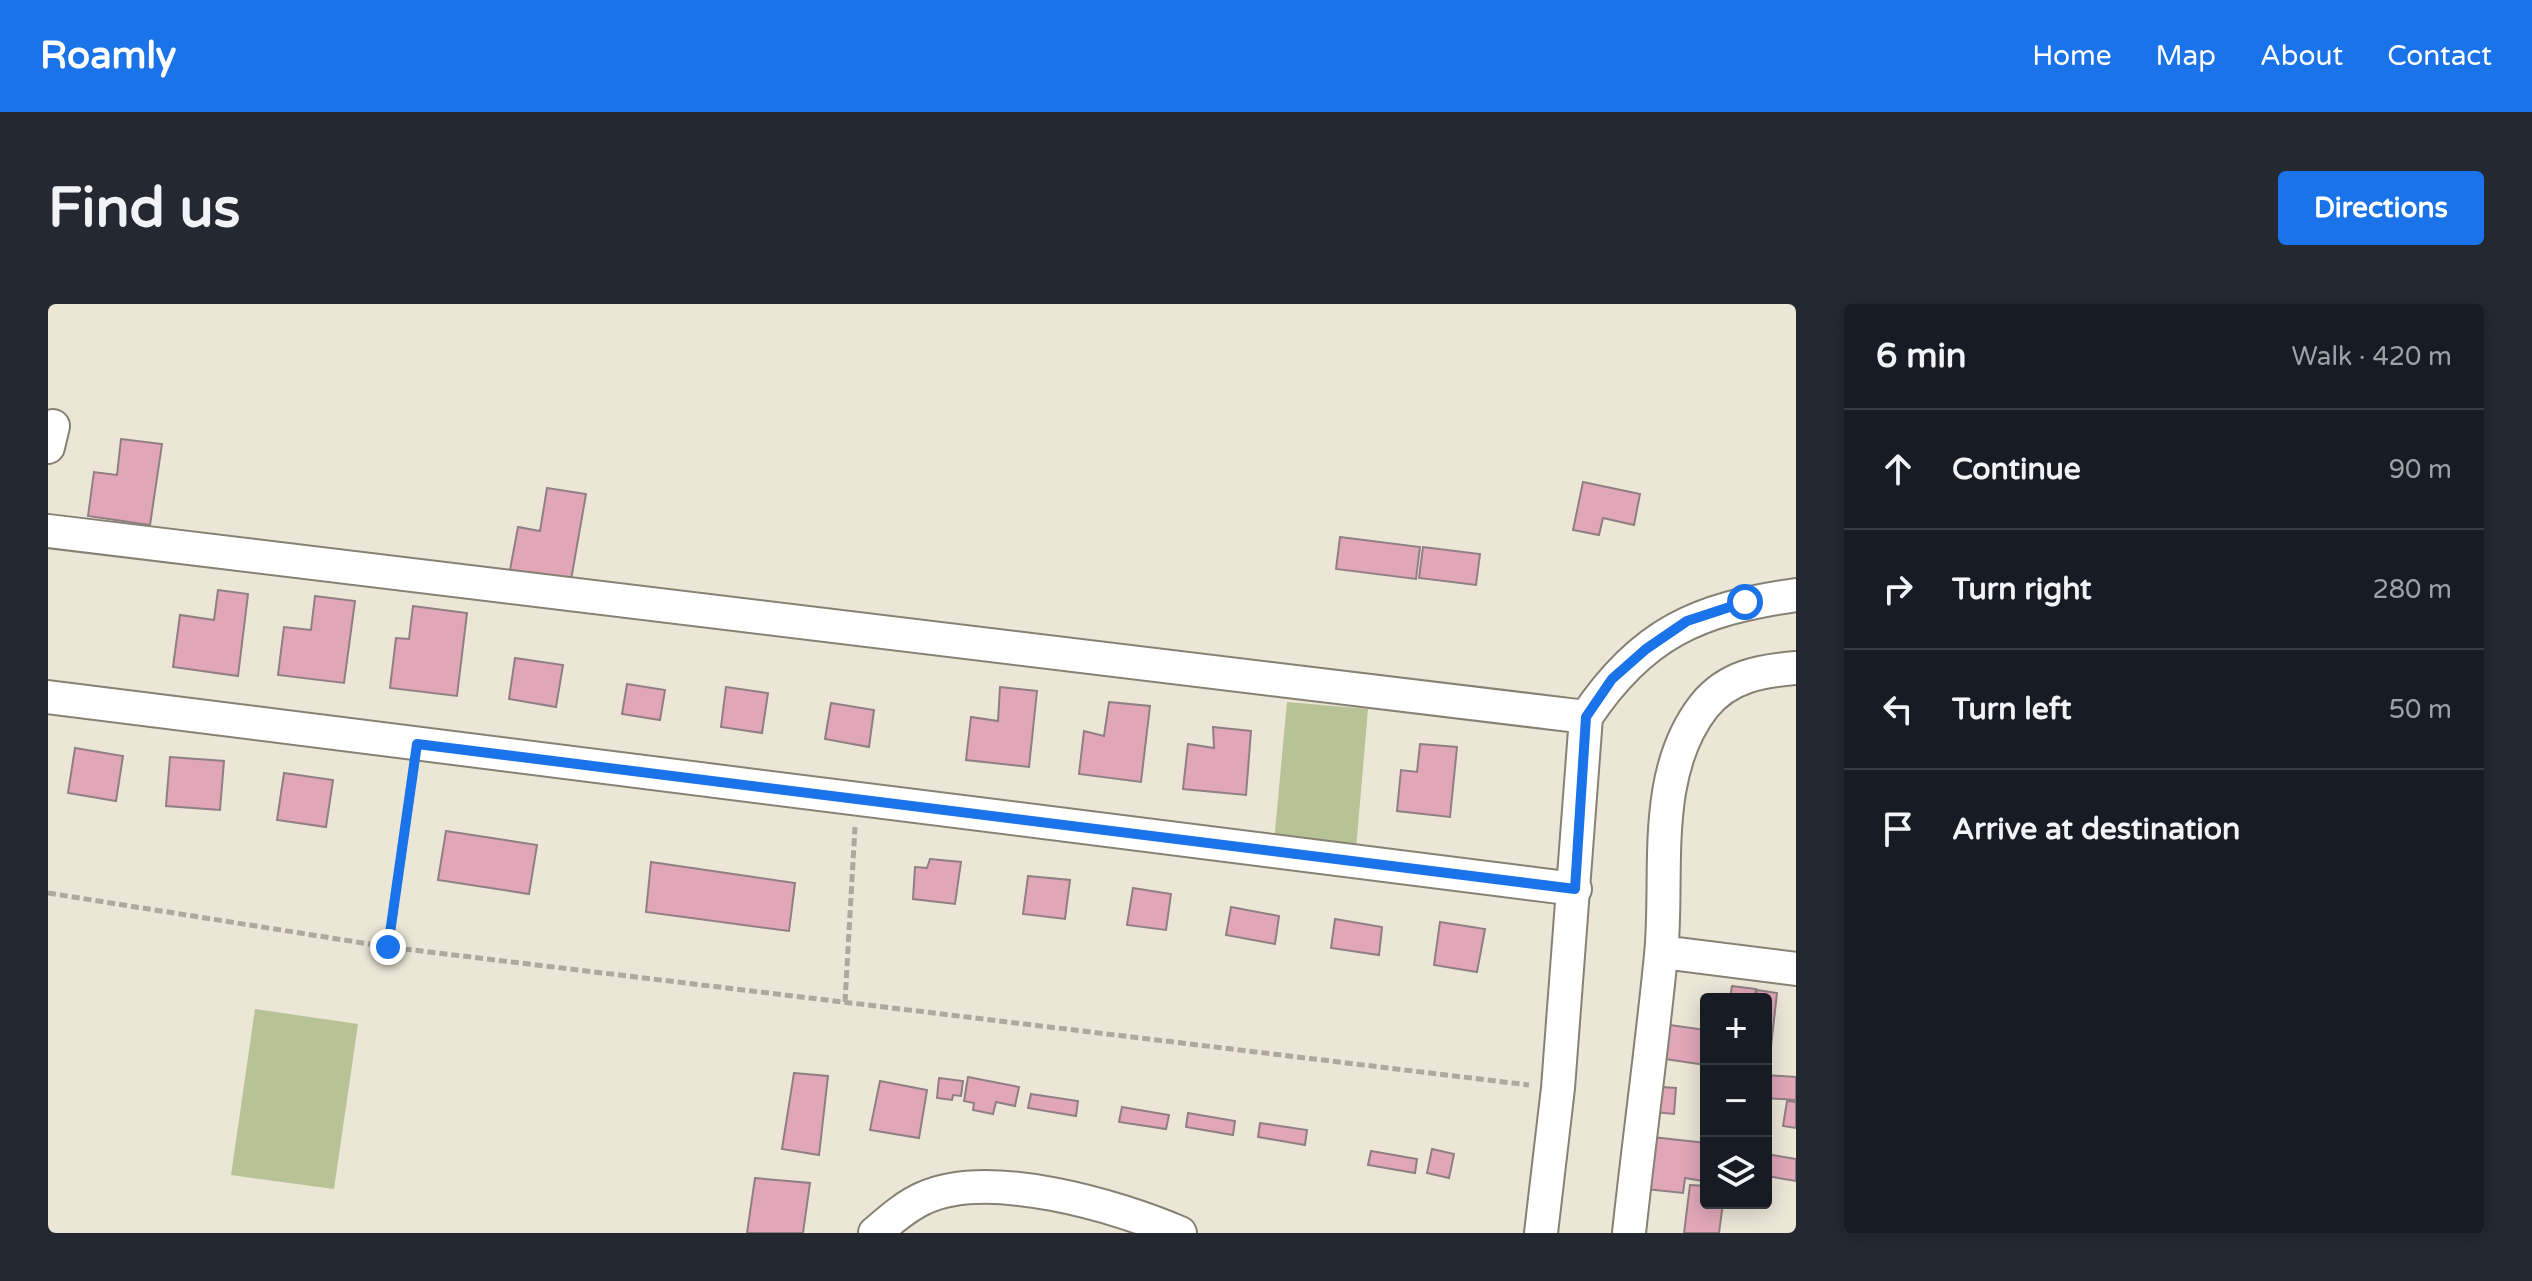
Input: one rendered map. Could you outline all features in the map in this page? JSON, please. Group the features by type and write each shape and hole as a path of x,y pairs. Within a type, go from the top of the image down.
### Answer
{"street":[{"path":"48,531 1586,717"},
{"path":"1541,1233 1558,1088 1586,717 1612,679 1687,621 1745,602 1796,595"},
{"path":"1629,1233 1662,952 1668,801 1681,748 1705,705 1750,672 1796,668"},
{"path":"48,697 1575,889"},
{"path":"1662,952 1796,969"},
{"path":"875,1233 925,1198 971,1186 1068,1197 1134,1213 1180,1233"}],"path":[{"path":"388,947 417,744"},
{"path":"845,1002 857,799"},
{"path":"48,893 388,947 1558,1088"}],"green space":[{"path":"1287,702 1368,709 1356,849 1274,842"},
{"path":"255,1009 358,1024 334,1189 231,1175"}],"building":[{"path":"121,439 162,444 150,525 88,516 94,472 117,475"},
{"path":"1583,482 1640,494 1634,525 1603,518 1599,535 1573,530"},
{"path":"547,488 586,494 571,580 510,570 518,527 540,531"},
{"path":"1340,537 1420,547 1416,579 1336,569"},
{"path":"1423,547 1480,554 1476,585 1419,578"},
{"path":"218,590 248,594 238,676 173,667 180,615 214,620"},
{"path":"315,596 355,601 344,683 278,675 284,627 311,630"},
{"path":"413,606 467,613 457,696 390,688 396,638 409,639"},
{"path":"515,658 563,665 556,707 509,699"},
{"path":"627,684 665,690 660,720 622,714"},
{"path":"726,687 768,693 762,733 721,727"},
{"path":"1000,687 1037,691 1029,767 966,760 971,717 998,721"},
{"path":"1109,702 1150,706 1141,782 1079,774 1084,731 1104,736"},
{"path":"831,703 874,710 869,747 825,739"},
{"path":"1213,727 1251,731 1246,795 1183,789 1188,744 1214,748"},
{"path":"1420,744 1457,747 1450,817 1397,811 1401,770 1417,772"},
{"path":"75,748 123,756 116,801 68,793"},
{"path":"170,757 224,761 220,810 166,806"},
{"path":"284,773 333,780 326,827 277,820"},
{"path":"446,831 537,845 529,894 438,880"},
{"path":"930,859 961,862 955,904 913,899 915,867 927,868"},
{"path":"651,862 795,883 789,931 646,912"},
{"path":"1028,876 1070,880 1065,919 1023,914"},
{"path":"1133,888 1171,894 1166,930 1127,925"},
{"path":"1231,907 1279,916 1275,944 1226,935"},
{"path":"1335,919 1382,927 1379,955 1331,948"},
{"path":"1440,922 1485,929 1477,972 1434,965"},
{"path":"1732,986 1756,989 1756,993 1731,993"},
{"path":"1757,990 1777,993 1772,1037 1772,993 1757,993"},
{"path":"1663,1024 1700,1029 1700,1064 1658,1058"},
{"path":"794,1073 828,1076 819,1155 782,1149"},
{"path":"1772,1075 1796,1077 1796,1100 1772,1098"},
{"path":"968,1077 1019,1087 1015,1106 996,1102 993,1114 973,1110 974,1103 964,1101"},
{"path":"939,1078 963,1081 961,1096 953,1095 952,1100 937,1098"},
{"path":"880,1081 927,1090 919,1138 870,1130"},
{"path":"1647,1086 1676,1088 1674,1114 1645,1111"},
{"path":"1031,1094 1078,1101 1076,1116 1028,1108"},
{"path":"1787,1101 1796,1102 1796,1128 1783,1126"},
{"path":"1122,1107 1169,1115 1166,1129 1119,1122"},
{"path":"1188,1113 1235,1121 1233,1135 1186,1127"},
{"path":"1260,1123 1307,1130 1305,1145 1258,1137"},
{"path":"1643,1136 1700,1142 1700,1180 1685,1178 1683,1193 1637,1188"},
{"path":"1432,1149 1454,1154 1449,1178 1427,1173"},
{"path":"1371,1151 1417,1159 1415,1173 1368,1165"},
{"path":"1772,1155 1796,1159 1796,1181 1772,1177"},
{"path":"755,1178 810,1183 803,1233 747,1233"},
{"path":"1690,1185 1700,1186 1700,1209 1722,1209 1719,1233 1684,1233"}],"route":[{"path":"388,947 417,744 1575,889 1586,717 1612,679 1646,649 1687,621 1745,602"}]}
